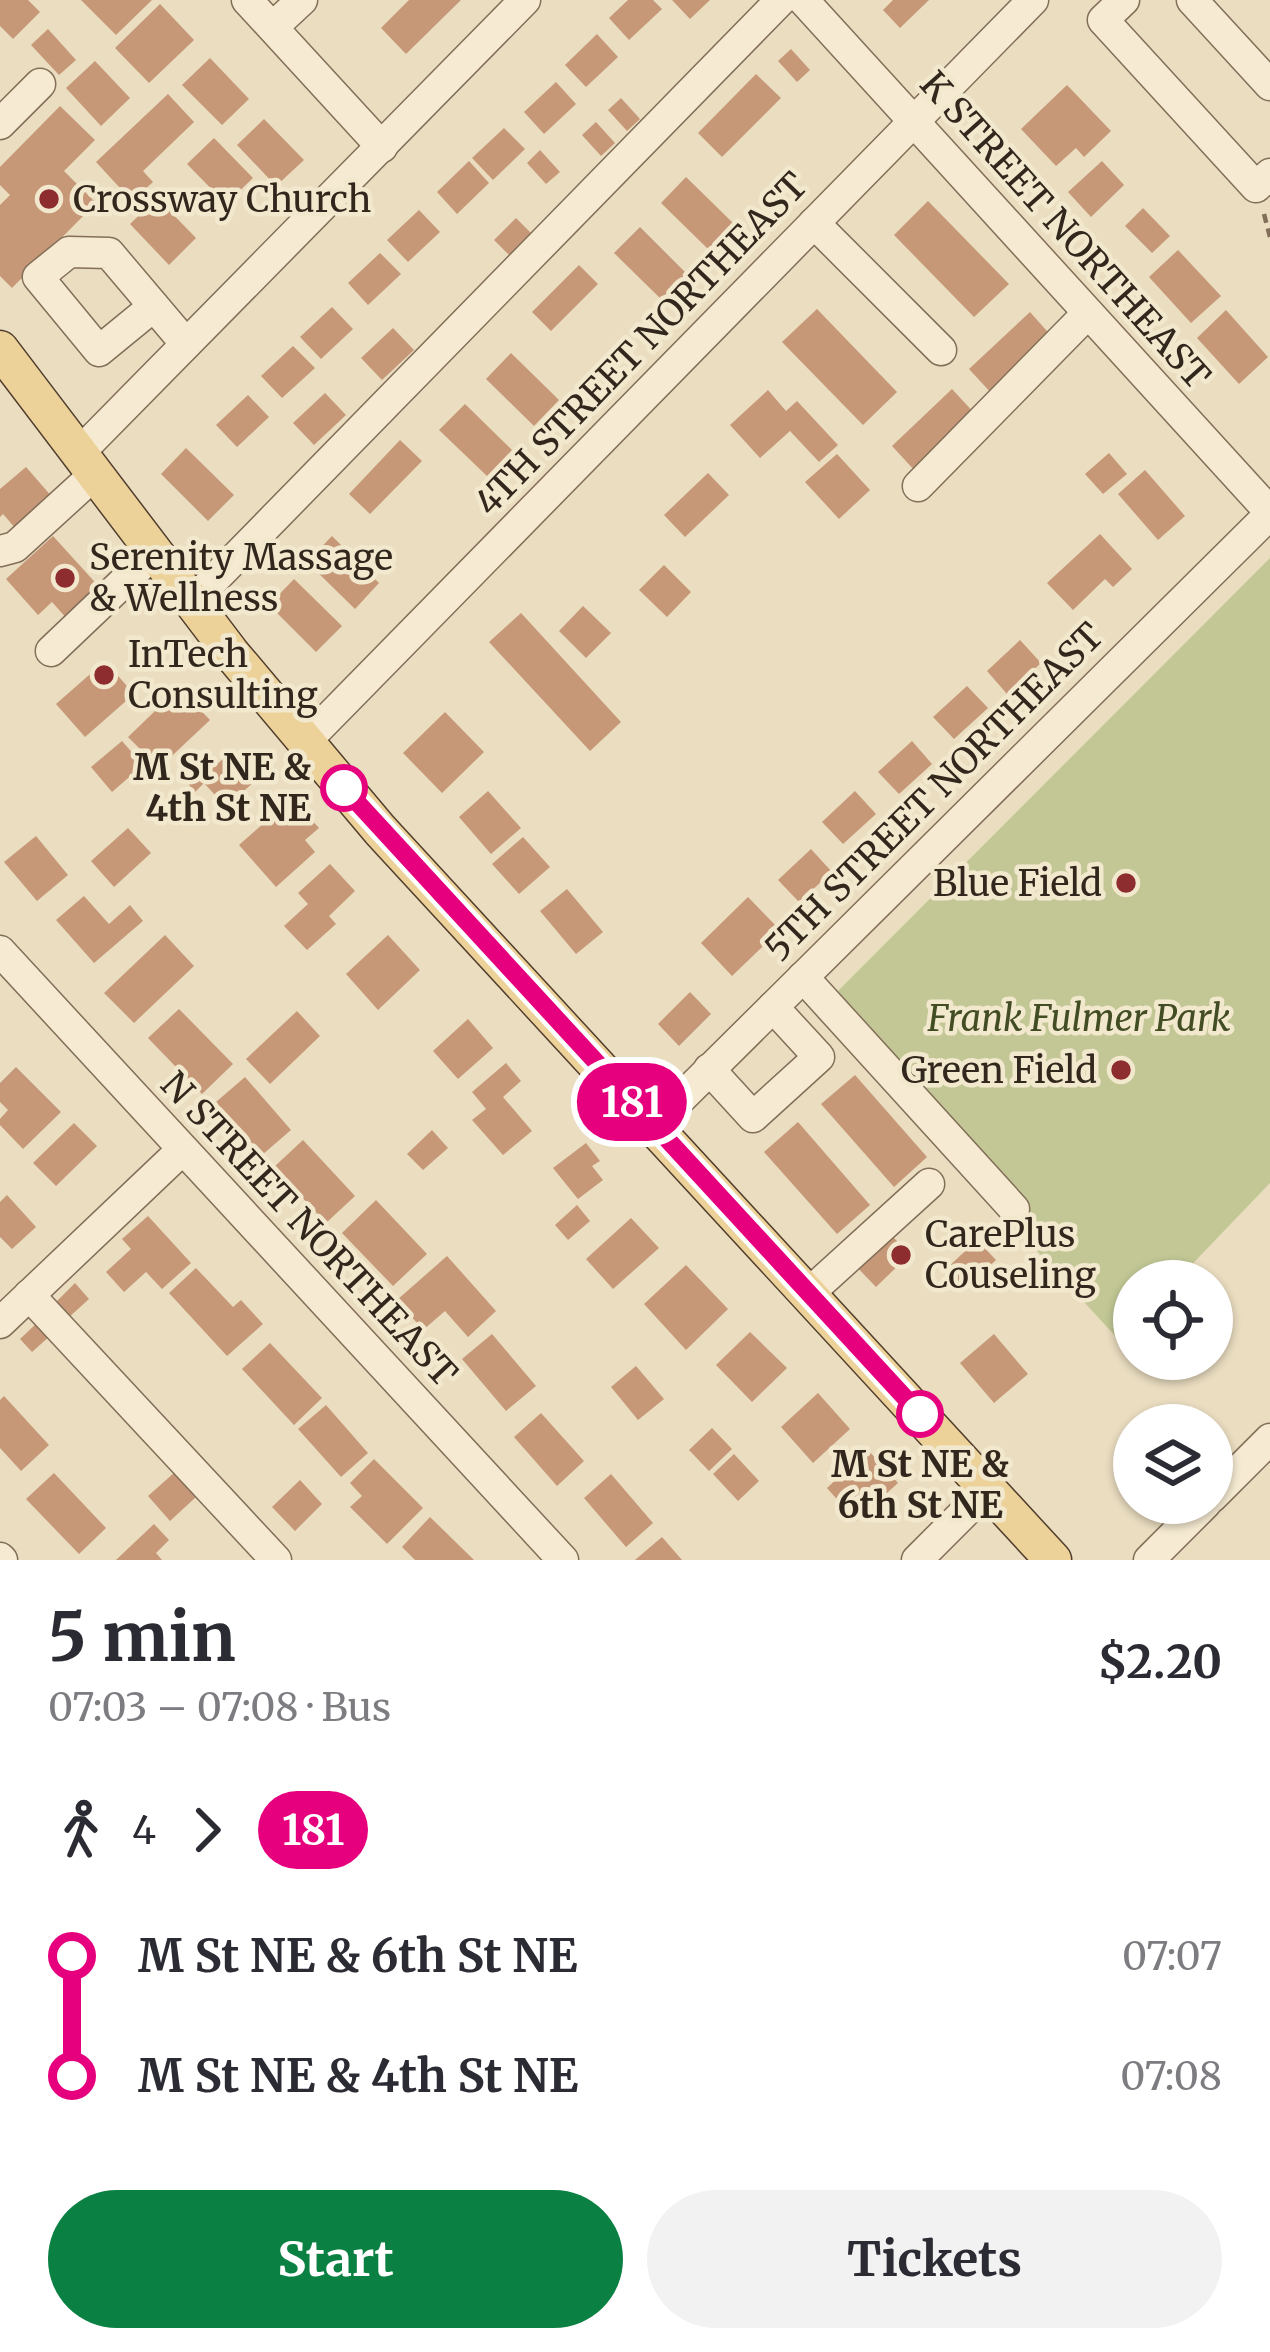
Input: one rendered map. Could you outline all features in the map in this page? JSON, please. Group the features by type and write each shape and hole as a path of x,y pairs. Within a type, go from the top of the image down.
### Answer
{"main road":[{"path":"0,349 192,602 380,830 1053,1560"}],"street":[{"path":"248,0 382,147"},
{"path":"272,27 302,0"},
{"path":"0,551 15,547 186,344 525,0"},
{"path":"192,602 781,0"},
{"name":"K STREET NORTHEAST","path":"803,0 1270,513"},
{"name":"4TH STREET NORTHEAST","path":"305,742 1034,0"},
{"path":"1124,0 1103,20 1256,187 1270,174"},
{"path":"1192,0 1270,85"},
{"path":"0,124 40,84"},
{"path":"814,224 941,350"},
{"path":"154,306 186,344"},
{"path":"919,485 1088,313"},
{"name":"5TH STREET NORTHEAST","path":"653,1126 1270,513"},
{"path":"51,652 154,553"},
{"name":"N STREET NORTHEAST","path":"0,951 563,1560"},
{"path":"803,977 1014,1209"},
{"path":"710,1069 753,1117 819,1057 773,1007"},
{"path":"0,1323 182,1150"},
{"path":"808,1294 929,1184"},
{"path":"29,1295 276,1560"},
{"path":"1233,1476 1270,1439"},
{"path":"917,1560 989,1488"},
{"path":"1149,1560 1185,1524"}],"green space":[{"name":"Frank Fulmer Park","path":"1270,558 1270,1183 1196,1260 1113,1260 1113,1333 817,1012"}],"building":[{"path":"0,0 28,0 40,12 13,39 0,26"},
{"path":"81,0 152,0 116,35"},
{"path":"409,0 461,0 406,54 381,28"},
{"path":"628,0 653,0 662,9 629,40 609,18"},
{"path":"672,0 710,0 690,19"},
{"path":"893,0 929,0 900,28 883,10"},
{"path":"160,4 194,40 149,83 115,48"},
{"path":"48,29 76,60 59,75 31,45"},
{"path":"597,34 618,57 586,87 565,65"},
{"path":"791,49 810,70 797,82 778,61"},
{"path":"210,58 249,99 222,125 182,85"},
{"path":"95,61 130,98 101,126 66,88"},
{"path":"756,74 781,98 722,157 698,133"},
{"path":"556,82 576,104 544,134 524,112"},
{"path":"1067,85 1111,131 1084,157 1076,148 1056,166 1021,129"},
{"path":"168,94 194,122 143,171 153,182 132,201 96,162"},
{"path":"621,98 640,119 627,131 608,110"},
{"name":"Crossway Church","path":"60,106 95,140 64,171 96,203 12,288 0,276 0,205 10,195 0,185 0,167"},
{"path":"264,119 304,160 276,186 237,145"},
{"path":"596,122 615,143 601,156 582,135"},
{"path":"504,128 525,149 493,180 472,158"},
{"path":"214,138 253,178 226,204 187,164"},
{"path":"540,150 560,172 546,184 527,163"},
{"path":"469,161 489,183 457,214 437,192"},
{"path":"1102,161 1124,185 1091,217 1068,192"},
{"path":"686,177 733,223 708,249 661,203"},
{"path":"157,198 196,238 169,265 130,224"},
{"path":"928,201 1009,284 974,317 894,235"},
{"path":"1143,208 1170,236 1152,253 1125,226"},
{"path":"419,210 440,232 408,262 387,240"},
{"path":"516,218 531,233 509,255 494,240"},
{"path":"640,227 687,274 662,300 614,253"},
{"path":"1178,250 1221,296 1191,323 1149,277"},
{"path":"380,253 401,274 368,305 348,283"},
{"path":"579,265 598,284 551,331 532,312"},
{"path":"332,307 353,329 321,359 300,337"},
{"path":"817,309 897,392 863,425 782,342"},
{"path":"1226,310 1268,357 1239,384 1197,338"},
{"path":"1030,312 1054,339 993,395 969,369"},
{"path":"393,328 414,350 382,380 361,358"},
{"path":"293,346 315,368 282,398 261,376"},
{"path":"511,353 559,400 534,426 486,379"},
{"path":"952,389 977,416 916,472 892,446"},
{"path":"768,390 786,411 797,401 838,445 819,462 790,431 760,458 730,425"},
{"path":"325,393 346,415 314,445 293,423"},
{"path":"248,395 269,417 237,447 216,425"},
{"path":"465,404 512,450 487,476 439,430"},
{"path":"400,440 422,461 370,514 349,494"},
{"path":"186,448 234,495 208,521 161,474"},
{"path":"1109,453 1127,474 1103,494 1085,474"},
{"path":"837,454 870,490 839,519 805,482"},
{"path":"26,467 53,498 16,529 3,514 0,517 0,489"},
{"path":"1145,470 1185,516 1158,540 1118,494"},
{"path":"708,473 729,495 685,537 664,515"},
{"path":"1100,534 1132,569 1113,587 1105,579 1073,610 1047,583"},
{"path":"53,536 102,590 68,620 52,602 38,615 6,579"},
{"path":"332,536 379,583 355,609 307,562"},
{"path":"664,565 691,592 667,617 639,590"},
{"path":"294,579 342,626 316,652 269,605"},
{"path":"583,606 611,633 586,658 559,631"},
{"path":"521,613 621,722 590,751 489,642"},
{"path":"1020,640 1041,663 1007,694 987,671"},
{"path":"105,661 134,694 85,737 56,704"},
{"path":"967,686 988,708 954,739 933,717"},
{"path":"179,688 210,720 159,768 128,737"},
{"path":"445,712 484,752 442,793 403,753"},
{"path":"122,741 143,765 112,792 91,767"},
{"path":"912,741 932,764 899,794 878,772"},
{"path":"231,752 256,780 226,807 204,783 195,792 178,772 194,758 207,773"},
{"path":"488,791 521,828 491,854 459,817"},
{"path":"855,791 876,814 843,844 822,822"},
{"path":"292,798 319,828 305,840 315,852 276,887 239,845"},
{"path":"128,828 151,853 114,887 91,861"},
{"path":"36,836 68,875 37,901 4,862"},
{"path":"523,837 550,867 519,894 492,864"},
{"path":"811,849 832,872 799,902 778,880"},
{"path":"330,864 355,891 329,916 336,924 307,950 284,926 308,904 298,893"},
{"path":"567,889 603,932 576,954 540,911"},
{"path":"84,896 109,924 130,905 143,921 94,963 56,920"},
{"path":"748,897 780,930 732,976 701,943"},
{"path":"165,935 194,966 134,1023 104,993"},
{"path":"388,935 420,970 378,1010 346,974"},
{"path":"690,992 711,1014 679,1046 658,1024"},
{"path":"179,1009 233,1064 202,1094 148,1038"},
{"path":"297,1011 320,1036 270,1084 246,1059"},
{"path":"468,1019 493,1048 458,1079 433,1051"},
{"path":"506,1063 521,1081 503,1097 532,1131 503,1155 472,1120 486,1109 472,1092"},
{"path":"16,1067 61,1112 23,1149 0,1125 8,1110 0,1102 0,1083"},
{"path":"855,1075 927,1157 894,1187 821,1104"},
{"path":"245,1077 291,1130 262,1155 216,1102"},
{"path":"798,1122 870,1205 837,1234 764,1152"},
{"path":"74,1123 97,1146 56,1186 33,1163"},
{"path":"432,1130 448,1148 423,1170 407,1154"},
{"path":"303,1140 355,1196 326,1223 274,1167"},
{"path":"586,1143 600,1161 592,1166 603,1180 578,1199 553,1168"},
{"path":"7,1195 36,1227 12,1249 0,1237 0,1202"},
{"path":"376,1200 427,1254 393,1286 342,1233"},
{"path":"577,1205 590,1221 568,1240 555,1225"},
{"path":"148,1216 191,1263 162,1289 146,1272 124,1292 106,1272 131,1249 122,1239"},
{"path":"631,1218 659,1248 613,1289 586,1259"},
{"path":"887,1231 910,1254 876,1287 853,1263"},
{"path":"977,1240 996,1260 965,1289 946,1269"},
{"path":"447,1256 496,1311 468,1337 445,1311 423,1330 397,1300"},
{"path":"686,1265 728,1309 686,1350 644,1304"},
{"path":"196,1268 233,1307 241,1300 263,1324 227,1356 169,1293"},
{"path":"75,1283 89,1299 67,1319 53,1305"},
{"path":"38,1322 51,1335 32,1352 20,1339"},
{"path":"750,1332 787,1368 752,1402 716,1365"},
{"path":"492,1334 536,1386 506,1411 462,1359"},
{"path":"994,1334 1028,1374 994,1403 960,1363"},
{"path":"270,1343 322,1398 294,1425 242,1369"},
{"path":"636,1366 664,1399 638,1420 611,1387"},
{"path":"818,1393 850,1429 813,1463 781,1427"},
{"path":"4,1396 49,1445 21,1471 0,1448 0,1400"},
{"path":"326,1405 368,1453 341,1477 298,1429"},
{"path":"541,1413 584,1461 557,1486 514,1437"},
{"path":"712,1428 732,1449 709,1471 689,1450"},
{"path":"868,1450 898,1483 856,1521 827,1488"},
{"path":"734,1454 759,1481 738,1501 713,1474"},
{"path":"374,1459 423,1508 387,1544 350,1507 362,1496 350,1483"},
{"path":"175,1472 196,1497 170,1521 148,1496"},
{"path":"54,1473 106,1528 79,1554 26,1499"},
{"path":"611,1474 653,1523 626,1547 584,1498"},
{"path":"300,1480 322,1504 295,1531 272,1507"},
{"path":"430,1517 474,1560 415,1560 402,1547"},
{"path":"154,1524 169,1540 156,1553 162,1560 116,1560"},
{"path":"662,1537 682,1560 635,1560"}],"bus line":[{"name":"181","path":"344,788 920,1414"}],"place":[{"name":"Crossway Church","path":"49,199"},
{"name":"Serenity Massage & Wellness","path":"65,578"},
{"name":"InTech Consulting","path":"104,675"},
{"name":"M St NE & 4th St NE","path":"344,788"},
{"name":"Blue Field","path":"1126,883"},
{"name":"Green Field","path":"1121,1070"},
{"name":"CarePlus Couseling","path":"901,1255"},
{"name":"M St NE & 6th St NE","path":"920,1414"}]}
